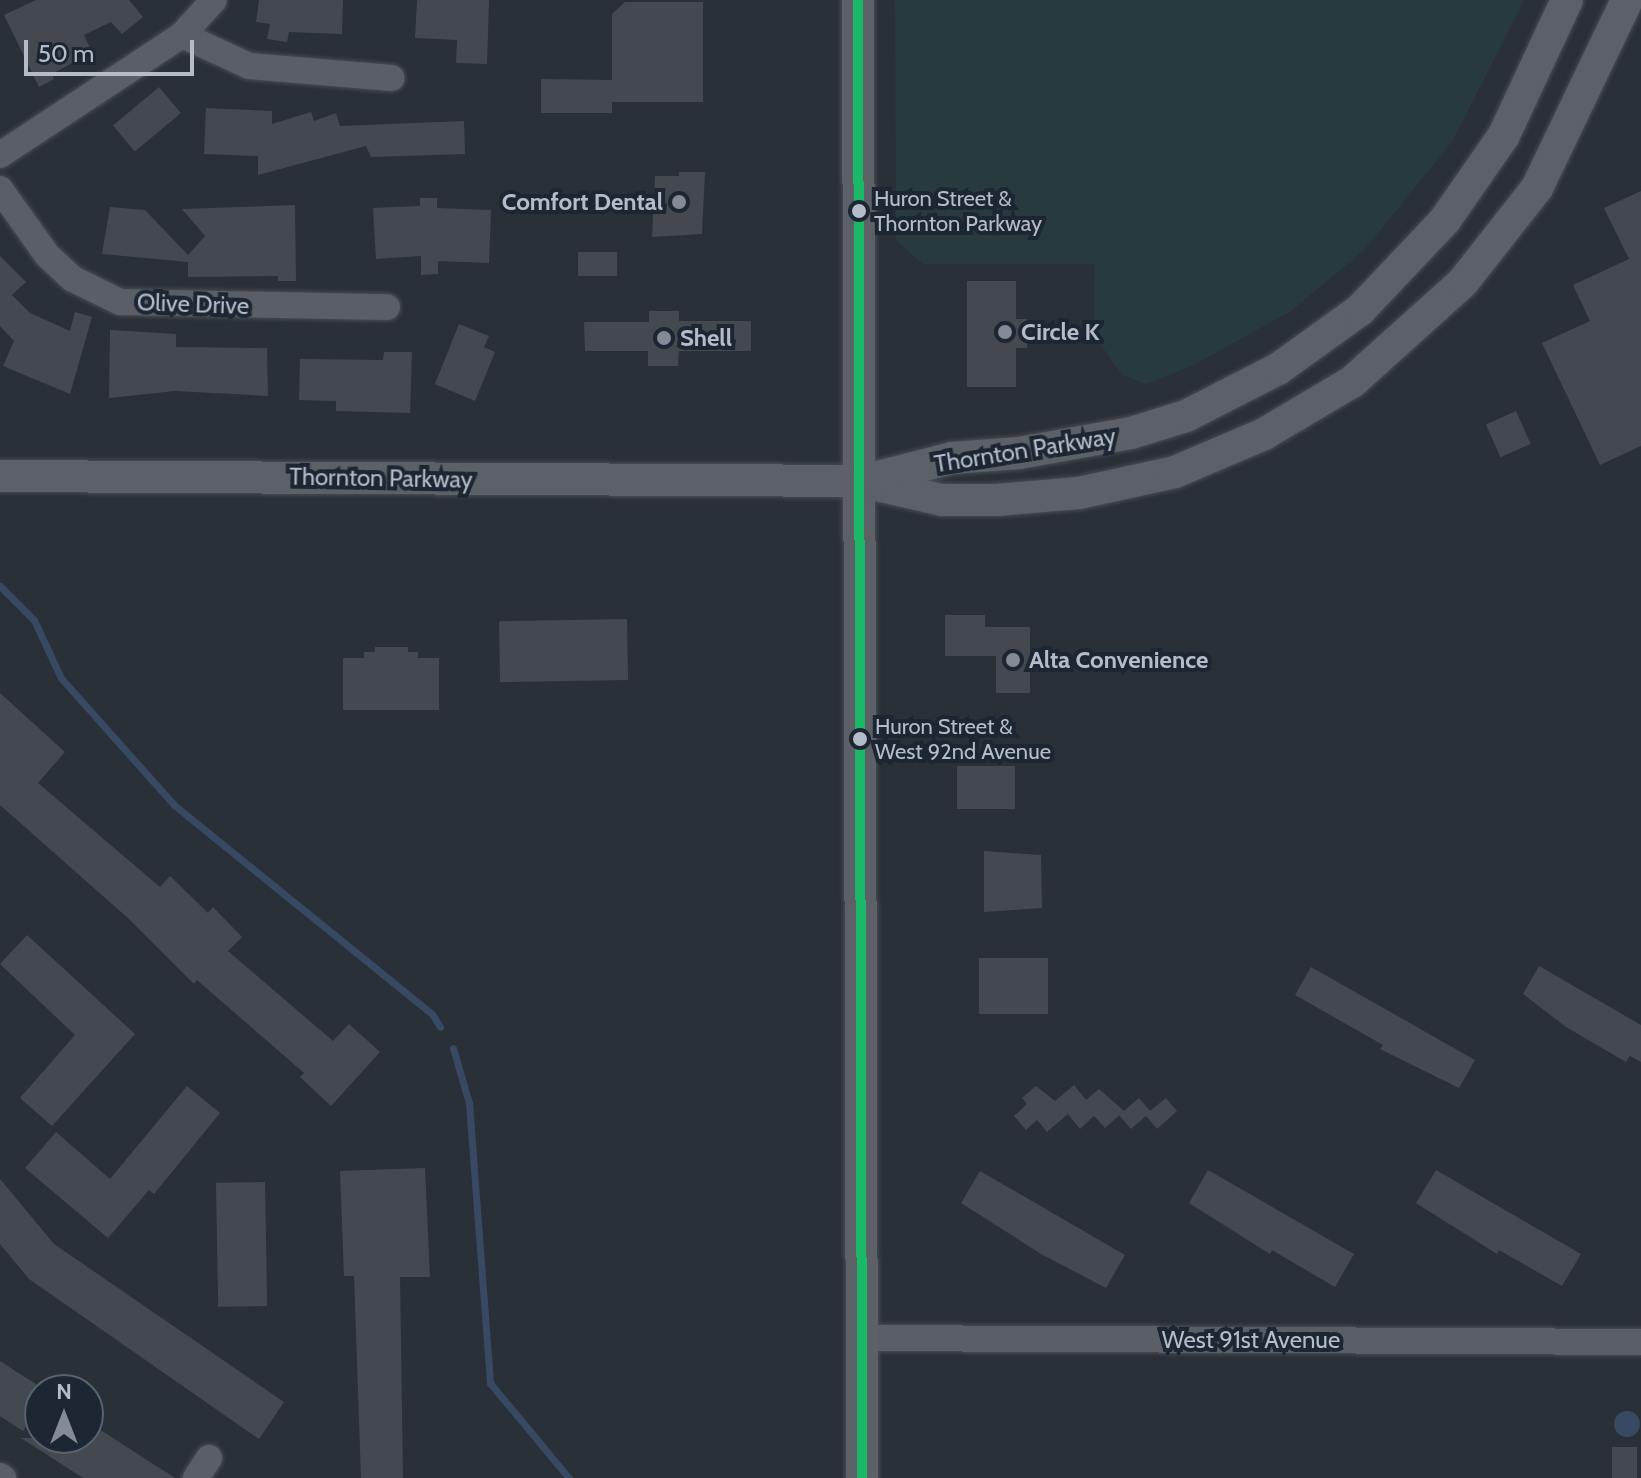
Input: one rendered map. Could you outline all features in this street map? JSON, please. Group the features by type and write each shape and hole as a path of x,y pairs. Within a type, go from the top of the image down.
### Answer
{"main road":[{"path":"858,0 862,1478"},
{"name":"Thornton Parkway","path":"859,481 952,458 1019,453 1131,433 1186,416 1278,369 1360,310 1453,210 1511,121 1567,0"},
{"name":"Thornton Parkway","path":"0,476 859,481 942,500 1079,493 1175,472 1310,409 1390,353 1507,232 1558,151 1627,0"}],"street":[{"path":"0,155 182,35 214,0"},
{"path":"182,35 249,66 391,78"},
{"name":"Olive Drive","path":"0,189 47,255 73,279 120,302 387,307"},
{"name":"West 91st Avenue","path":"861,1338 1641,1342"}],"green space":[{"path":"895,0 1524,0 1452,142 1364,250 1291,311 1190,367 1146,384 1122,375 1094,335 1095,264 923,264 896,240"}],"water":[{"path":"1627,1411 1636,1415 1640,1424 1636,1433 1627,1437 1618,1433 1614,1424 1618,1415"}],"building":[{"path":"36,0 129,0 143,17 122,34 111,22 84,35 92,52 52,74 54,79 39,87 4,15"},
{"path":"259,0 343,0 342,34 289,32 287,42 267,39 270,24 256,22"},
{"path":"417,0 489,0 487,64 456,63 457,40 415,38"},
{"path":"625,2 703,2 703,102 612,102 612,113 541,113 541,79 612,80 612,14"},
{"path":"159,87 181,113 135,152 113,126"},
{"path":"206,108 272,111 272,124 311,112 314,121 336,113 340,126 464,121 465,154 371,157 366,146 258,175 258,156 204,154"},
{"name":"Comfort Dental","path":"679,172 705,172 702,234 652,237 655,176 679,176"},
{"path":"1641,191 1641,446 1600,465 1542,343 1590,321 1573,285 1629,259 1604,208"},
{"path":"420,198 437,198 437,208 491,210 489,263 438,261 438,274 421,275 421,256 376,259 373,208 420,206"},
{"path":"295,205 296,281 278,281 278,276 188,277 188,262 102,254 110,207 145,210 188,255 205,236 182,209"},
{"path":"578,252 617,252 617,276 578,276"},
{"path":"0,256 26,282 12,295 30,313 70,331 75,312 92,317 70,394 3,366 14,341 0,326"},
{"name":"Circle K","path":"967,281 1016,281 1016,319 1027,319 1027,348 1016,348 1016,387 967,387"},
{"name":"Shell","path":"649,311 679,311 679,321 751,321 751,351 679,351 678,366 648,366 648,351 585,351 584,322 649,322"},
{"path":"459,324 489,336 484,347 495,352 475,401 435,384"},
{"path":"110,330 176,334 176,347 267,348 268,396 175,391 109,398"},
{"path":"384,352 412,352 410,413 336,411 336,401 299,400 300,359 383,360"},
{"path":"1516,411 1531,444 1500,457 1486,424"},
{"path":"945,615 985,615 985,627 1030,627 1030,693 996,693 996,656 945,656"},
{"path":"627,619 628,680 500,682 499,621"},
{"path":"375,647 408,647 408,652 418,652 418,658 439,658 439,710 343,710 343,658 364,658 364,652 375,652"},
{"path":"0,693 65,752 38,783 160,887 170,876 208,913 213,907 242,937 228,951 333,1041 349,1024 380,1052 331,1106 300,1077 304,1073 197,980 194,984 129,919 0,805"},
{"path":"957,766 1015,766 1015,809 957,809"},
{"path":"984,851 1041,855 1042,908 984,912"},
{"path":"27,935 135,1034 52,1126 20,1098 75,1035 0,964"},
{"path":"979,958 1048,958 1048,1014 979,1014"},
{"path":"1539,966 1641,1025 1641,1062 1630,1056 1626,1062 1566,1027 1523,994"},
{"path":"1311,967 1475,1060 1459,1088 1380,1049 1383,1045 1295,995"},
{"path":"1074,1085 1086,1100 1099,1089 1124,1111 1105,1128 1094,1116 1080,1129 1068,1114 1047,1132 1037,1120 1026,1130 1014,1116 1027,1104 1022,1098 1036,1086 1055,1101"},
{"path":"187,1086 220,1113 154,1194 149,1190 108,1238 25,1168 56,1132 110,1179"},
{"path":"1139,1098 1150,1111 1166,1098 1177,1111 1157,1129 1146,1116 1131,1129 1119,1115"},
{"path":"425,1168 430,1277 400,1277 403,1478 361,1478 354,1276 344,1276 340,1171"},
{"path":"1208,1170 1354,1254 1335,1287 1272,1250 1270,1254 1189,1203"},
{"path":"1436,1170 1581,1254 1562,1286 1499,1250 1497,1254 1416,1203"},
{"path":"980,1171 1125,1255 1106,1288 1041,1254 961,1203"},
{"path":"0,1179 54,1244 284,1402 259,1439 29,1279 0,1244"},
{"path":"265,1182 267,1306 218,1307 216,1183"},
{"path":"0,1361 24,1376 24,1430 0,1416"},
{"path":"104,1432 175,1478 83,1478 46,1454 104,1454"},
{"path":"1612,1447 1637,1447 1637,1478 1612,1478"}],"waterway":[{"path":"0,586 34,620 61,678 174,805 432,1014 440,1027"},
{"path":"453,1048 469,1103 490,1383 569,1478"}],"transit line":[{"path":"858,0 862,1478"}],"place":[{"name":"Comfort Dental","path":"679,202"},
{"name":"Huron Street & Thornton Parkway","path":"859,211"},
{"name":"Circle K","path":"1005,332"},
{"name":"Shell","path":"664,338"},
{"name":"Alta Convenience","path":"1013,660"},
{"name":"Huron Street & West 92nd Avenue","path":"860,739"}]}
